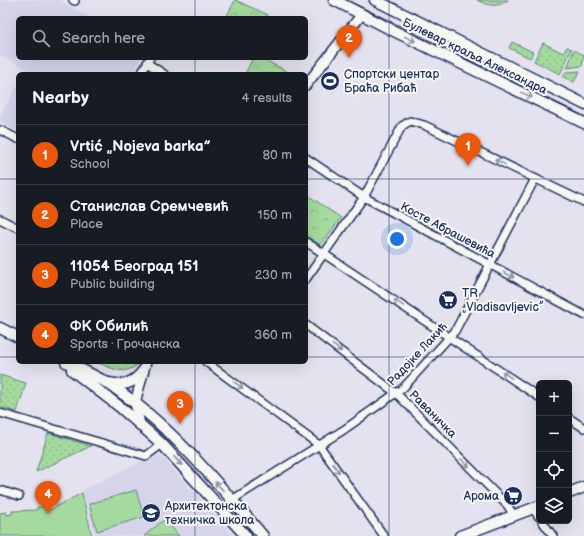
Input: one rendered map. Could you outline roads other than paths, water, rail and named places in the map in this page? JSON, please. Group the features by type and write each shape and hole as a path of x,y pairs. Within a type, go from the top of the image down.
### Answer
{"main road":[{"name":"Булевар краља Александра","path":"334,0 584,123"},
{"path":"362,14 371,0"},
{"name":"Булевар краља Александра","path":"382,2 584,104"},
{"path":"375,21 382,2"},
{"path":"0,328 16,336"},
{"path":"66,364 140,424 162,444 246,536"},
{"path":"68,364 107,383 151,416 232,500 263,536"},
{"path":"107,383 129,384 136,380 144,366"},
{"path":"572,492 584,487"},
{"path":"460,536 476,534 536,507"}],"street":[{"path":"308,82 362,14"},
{"path":"142,72 148,61 162,72"},
{"path":"308,276 364,197 402,126 410,121 424,125 584,202"},
{"path":"0,130 16,138"},
{"name":"Косте Абрашевића","path":"308,159 364,197 584,315"},
{"name":"Радојке Лакић","path":"232,500 397,394 450,337 535,179"},
{"path":"0,220 16,227"},
{"path":"308,243 536,395"},
{"name":"Раваничка","path":"308,327 397,394 508,506 514,516"},
{"path":"209,364 319,445 384,536"},
{"path":"140,424 135,403 144,366"},
{"path":"0,413 146,456 162,444"},
{"path":"572,420 584,428"},
{"path":"0,490 19,496"},
{"path":"544,524 553,536"}],"tram line":[{"path":"347,0 584,116"}],"place":[{"name":"Станислав Сремчевић","path":"349,58"},
{"name":"Спортски центар Браћа Рибаћ","path":"330,81"},
{"name":"Vrtić „Nojeva barka”","path":"468,166"},
{"name":"TR „Vladisavljevic”","path":"448,300"},
{"name":"11054 Београд 151","path":"180,424"},
{"name":"Арома","path":"513,496"},
{"name":"Архитектонска техничка школа","path":"151,513"},
{"name":"ФК Обилић","path":"48,514"}]}
